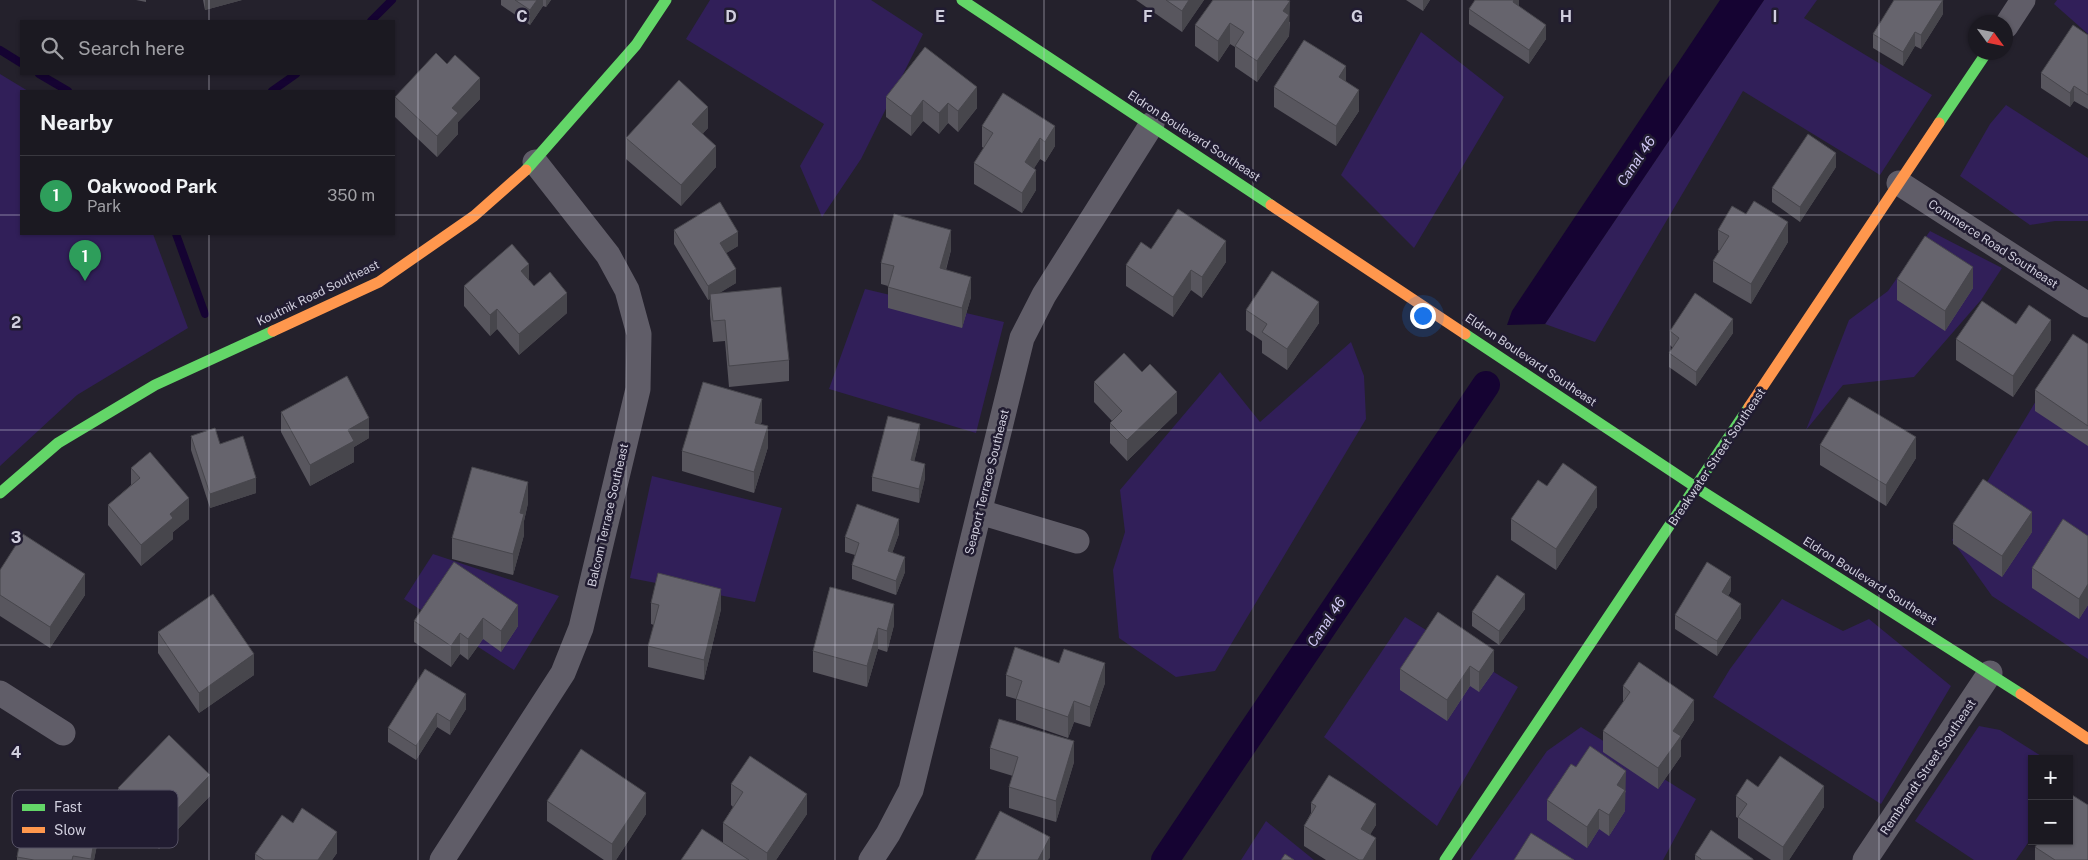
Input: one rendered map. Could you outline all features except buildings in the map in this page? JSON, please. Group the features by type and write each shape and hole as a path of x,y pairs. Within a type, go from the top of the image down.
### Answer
{"street":[{"name":"Koutnik Road Southeast","path":"0,492 58,443 155,385 379,282 474,216 535,162 636,45 666,0"},
{"name":"Eldron Boulevard Southeast","path":"962,0 1152,124 1697,488 1990,673 2088,739"},
{"path":"2013,15 2023,0"},
{"name":"Breakwater Street Southeast","path":"1445,860 1697,488 1899,182 1983,60"},
{"name":"Seaport Terrace Southeast","path":"871,860 888,834 911,790 1022,338 1044,295 1152,124"},
{"name":"Balcom Terrace Southeast","path":"452,857 563,673 581,628 638,389 639,334 627,290 608,255 535,162"},
{"name":"Commerce Road Southeast","path":"1899,182 2088,305"},
{"path":"980,512 1077,541"},
{"name":"Rembrandt Street Southeast","path":"1865,860 1990,673"},
{"path":"0,693 63,733"}],"shaded area":[{"path":"710,0 871,0 923,34 861,159 822,217 800,166 824,124 686,39"},
{"path":"1764,0 1817,0 1804,18 1932,95 1880,175 1743,91 1595,342 1545,324"},
{"path":"2057,0 2088,0 2088,34 2054,4"},
{"path":"1421,32 1504,97 1414,248 1341,175"},
{"path":"0,74 26,90 20,90 20,235 153,235 188,328 77,395 0,466"},
{"path":"2006,105 2088,158 2088,221 2055,221 2030,225 1960,176 1990,124"},
{"path":"1930,231 2002,268 1981,300 1914,377 1843,385 1806,430 1849,320 1888,291"},
{"path":"865,289 1004,322 976,433 829,389"},
{"path":"2074,338 2088,346 2088,659 1992,596 1952,540"},
{"path":"1351,342 1364,376 1366,419 1215,671 1176,677 1119,638 1113,570 1125,532 1120,490 1220,372 1260,422"},
{"path":"652,476 782,508 755,602 630,578"},
{"path":"433,554 559,596 514,670 404,599"},
{"path":"1782,599 1843,631 1869,619 1951,686 1881,804 1713,697 1730,669"},
{"path":"1405,617 1518,687 1437,826 1324,737"},
{"path":"1979,726 2000,730 2040,755 2028,755 2028,843 2016,860 1974,860 1915,821"},
{"path":"1581,727 1696,799 1663,860 1470,860 1547,751"},
{"path":"1266,821 1314,860 1241,860"}],"water":[{"path":"1720,0 1764,0 1545,324 1507,325 1512,311"}],"waterway":[{"path":"372,20 392,0"},
{"path":"0,50 20,62"},
{"path":"41,75 66,90"},
{"path":"273,90 295,75"},
{"path":"176,235 205,314"},
{"name":"Canal 46","path":"1165,860 1486,385"}],"traffic: fast":[{"path":"526,170 636,45 666,0"},
{"path":"962,0 1271,205"},
{"path":"1939,123 1982,60"},
{"path":"0,493 58,443 155,385 273,331"},
{"path":"1465,334 1697,488 2021,694"},
{"path":"1445,860 1749,407"}],"traffic: slow":[{"path":"1749,407 1939,123"},
{"path":"273,331 379,282 474,216 526,170"},
{"path":"1271,205 1465,334"},
{"path":"2021,694 2088,739"}],"place":[{"name":"Oakwood Park","path":"85,281"}]}
